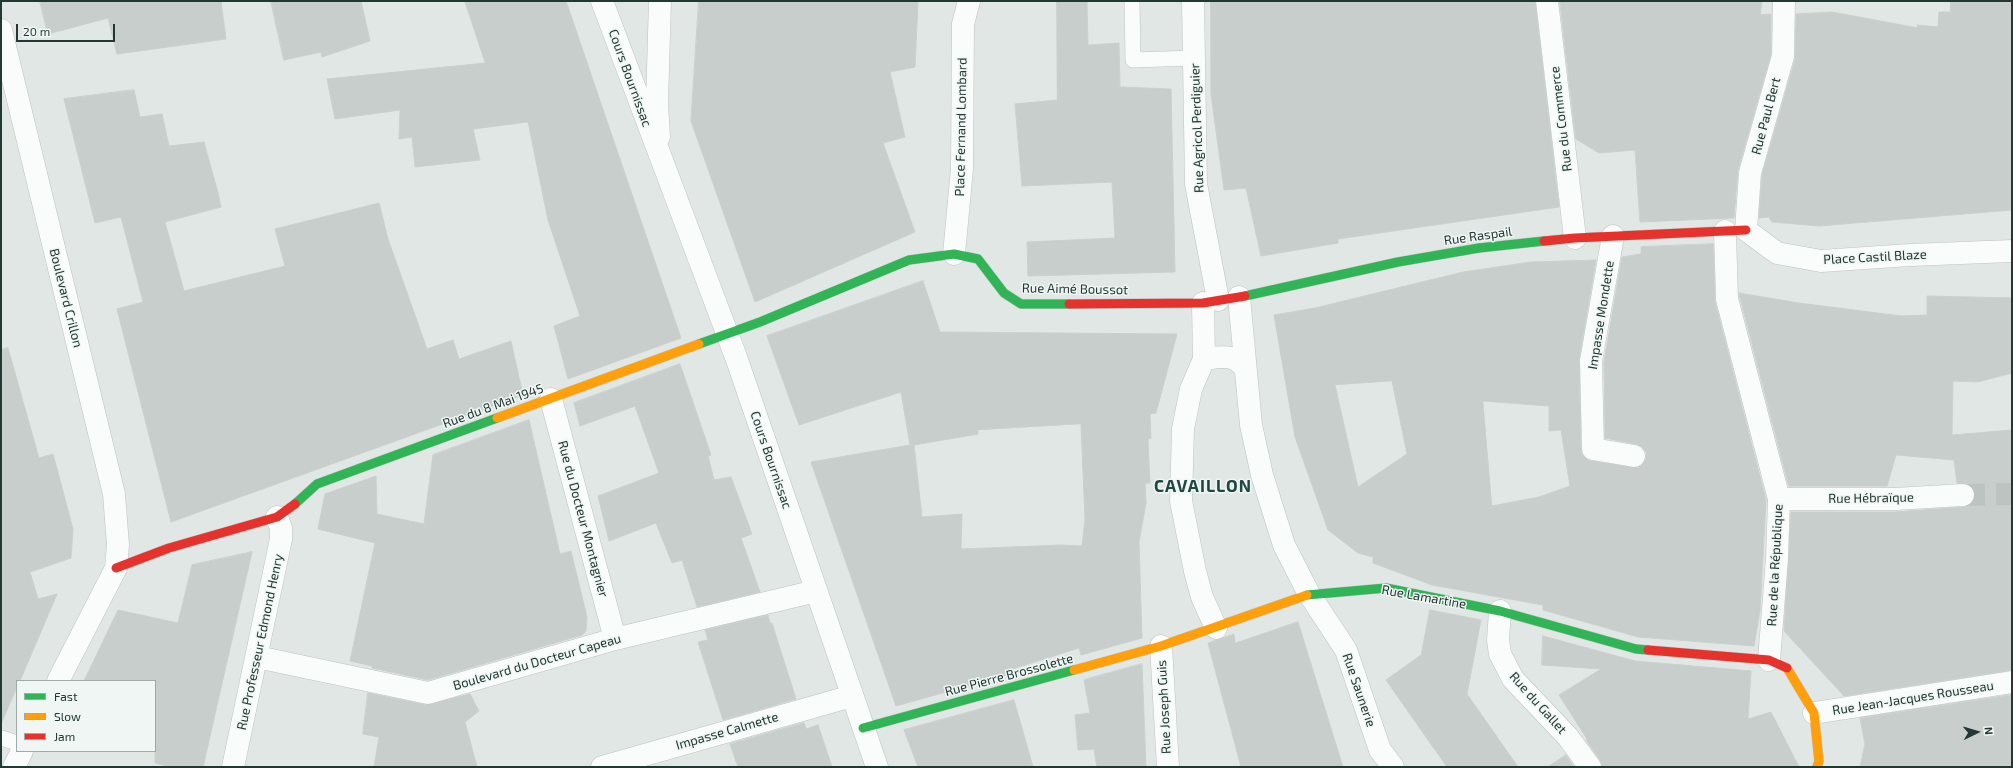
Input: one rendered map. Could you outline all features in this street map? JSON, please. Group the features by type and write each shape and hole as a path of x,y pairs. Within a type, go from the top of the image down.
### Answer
{"street":[{"name":"Cours Bournissac","path":"602,1 727,334 876,767"},
{"name":"Cours Bournissac","path":"659,156 657,103 660,1"},
{"name":"Place Fernand Lombard","path":"954,254 962,169 963,24 969,1"},
{"name":"Rue Agricol Perdiguier","path":"1193,1 1196,184 1220,300"},
{"name":"Rue du Commerce","path":"1547,1 1575,238"},
{"name":"Rue Paul Bert","path":"1746,230 1750,173 1783,56 1784,1"},
{"name":"Boulevard Crillon","path":"1,30 114,494 118,545 116,568"},
{"name":"Rue Raspail","path":"1220,300 1398,262 1479,248 1575,238 1746,230"},
{"name":"Place Castil Blaze","path":"1746,230 1777,253 1821,261 1910,255 2012,251"},
{"name":"Rue de la République","path":"1725,231 1727,299 1779,499 1777,559 1769,660"},
{"name":"Impasse Mondette","path":"1613,236 1591,362 1593,449 1634,456"},
{"name":"Rue Aimé Boussot","path":"727,334 909,260 954,254 978,259 1004,293 1021,304 1220,300"},
{"path":"1216,628 1202,597 1195,571 1181,501 1183,429 1191,389 1204,359 1220,300"},
{"path":"1220,300 1245,369 1251,425 1262,475 1284,545 1309,594"},
{"name":"Rue du 8 Mai 1945","path":"116,568 169,548 276,517 291,508 317,484 727,334"},
{"path":"1204,359 1232,357 1241,362 1245,369"},
{"name":"Rue du Docteur Montagnier","path":"551,399 615,639"},
{"name":"Rue Hébraïque","path":"1779,499 1895,499 1963,495"},
{"name":"Rue Professeur Edmond Henry","path":"233,767 281,539 281,528 276,517"},
{"path":"59,680 116,568"},
{"name":"Rue Lamartine","path":"1216,628 1309,594 1386,588 1500,611 1636,649 1769,660"},
{"name":"Boulevard du Docteur Capeau","path":"257,657 428,693 615,639 816,591"},
{"name":"Rue Saunerie","path":"1309,594 1346,650 1380,750 1393,767"},
{"name":"Rue du Gallet","path":"1500,611 1498,640 1500,654 1513,679 1568,737 1590,767"},
{"name":"Rue Pierre Brossolette","path":"863,728 1161,646 1216,628"},
{"name":"Rue Joseph Guis","path":"1161,646 1168,767"},
{"path":"1769,660 1788,668 1814,713 1819,761 1816,767"},
{"name":"Rue Jean-Jacques Rousseau","path":"1814,713 2012,682"},
{"name":"Impasse Calmette","path":"602,767 852,696"},
{"path":"14,767 22,752"}],"lane":[{"path":"1132,1 1133,60 1194,58"},
{"path":"1,738 16,743"}],"building":[{"path":"40,1 221,1 226,39 117,54 108,18 48,34"},
{"path":"271,1 361,1 370,41 322,57 321,52 284,60"},
{"path":"465,1 566,1 681,338 568,379 554,326 580,316 548,220 528,122 473,129 480,160 415,167 412,137 399,139 400,110 335,119 327,79 485,63"},
{"path":"699,1 918,1 915,67 890,72 905,137 883,143 915,232 755,302 691,121"},
{"path":"1057,1 1087,1 1088,45 1119,43 1120,87 1171,89 1175,272 1028,276 1027,242 1115,238 1112,182 1022,186 1015,104 1057,100"},
{"path":"1211,1 1535,1 1559,207 1338,239 1338,243 1261,256 1246,188 1224,190 1211,94"},
{"path":"1560,1 1762,1 1760,15 1771,14 1771,54 1738,170 1734,218 1640,222 1635,150 1599,153 1576,139"},
{"path":"1951,1 2012,1 2012,210 1819,226 1772,222 1769,217 1759,218 1762,175 1795,59 1796,14 1832,12 1918,28 1917,25 1938,27 1939,12 1950,12"},
{"path":"134,90 140,117 162,114 169,146 204,142 218,193 221,207 165,222 184,291 285,266 275,229 379,203 388,239 427,349 453,340 459,359 511,341 523,395 171,522 117,309 143,302 121,217 95,223 64,99"},
{"path":"1713,244 1715,302 1766,500 1760,610 1754,646 1638,637 1543,610 1543,605 1432,585 1373,563 1373,557 1358,553 1328,530 1295,437 1274,315 1315,308 1463,272 1531,262 1596,260 1579,359 1582,455 1591,461 1638,468 1643,464 1646,458 1646,452 1642,447 1636,444 1605,438 1604,362 1622,257 1641,254 1641,247","holes":["1392,381 1407,454 1358,487 1335,385","1483,401 1549,406 1549,431 1561,430 1570,486 1539,497 1492,506"]},
{"path":"923,281 940,332 1177,334 1156,413 1150,414 1151,438 1148,439 1150,483 1145,483 1146,503 1139,542 1142,638 1081,655 1079,648 1006,671 1007,675 896,706 811,462 910,445 901,392 799,425 767,336","holes":["1081,424 1085,520 1082,546 1061,545 961,549 962,514 922,517 914,445 978,434 978,430"]},
{"path":"1739,293 1799,303 1901,316 1927,315 1927,296 2012,298 2012,373 1978,382 1953,381 1952,435 2012,430 2012,670 1844,696 1784,631 1791,512 1895,512 1964,507 1970,506 1974,501 1975,494 1974,488 1969,484 1957,483 1954,460 1896,455 1887,486 1789,486"},
{"path":"8,348 39,458 53,454 73,529 71,558 30,572 38,599 57,594 20,680 16,680 16,689 1,724 1,350"},
{"path":"680,364 711,455 708,456 714,480 731,477 752,534 741,538 760,592 697,607 682,560 672,563 656,523 609,541 598,496 659,473 635,406 580,426 574,403"},
{"path":"529,420 560,554 571,551 587,617 586,631 582,635 428,680 372,668 372,666 350,661 375,543 318,529 325,494 376,476 377,514 424,524 433,455"},
{"path":"252,552 203,767 171,767 155,763 156,680 84,680 118,610 178,623 192,565"},
{"path":"1430,610 1481,620 1467,694 1518,767 1447,767 1386,680 1421,655"},
{"path":"768,615 770,623 772,623 796,699 723,720 698,642 708,640 705,630"},
{"path":"1298,622 1343,767 1241,767 1208,643 1234,634 1235,643"},
{"path":"1543,636 1635,661 1751,671 1748,719 1771,712 1799,767 1602,767 1600,760 1559,695 1601,669 1542,665"},
{"path":"1142,664 1146,767 1097,767 1094,749 1078,750 1075,715 1090,713 1084,680"},
{"path":"368,693 426,705 470,694 479,711 465,722 477,767 374,767 379,737 363,734"},
{"path":"2012,695 2012,767 1860,767 1865,744 1860,718"},
{"path":"1014,700 1033,767 918,767 904,730"},
{"path":"804,723 806,729 818,725 832,767 738,767 730,744"},
{"path":"1566,755 1574,767 1548,767"}],"tunnel":[{"path":"1963,495 2012,494"}],"traffic: fast":[{"path":"1245,296 1398,262 1479,248 1544,241"},
{"path":"699,344 760,322 909,260 954,254 978,259 1004,293 1021,304 1069,304"},
{"path":"295,504 317,484 497,418"},
{"path":"1307,595 1386,588 1500,611 1636,649 1648,650"},
{"path":"863,728 1074,670"}],"traffic: slow":[{"path":"497,418 699,344"},
{"path":"1074,670 1161,646 1307,595"},
{"path":"1787,668 1814,713 1819,761 1817,767"}],"traffic: jam":[{"path":"1544,241 1575,238 1746,230"},
{"path":"1069,304 1203,303 1245,296"},
{"path":"116,568 169,548 277,517 295,504"},
{"path":"1648,650 1769,660 1787,668"}],"district":[{"name":"CAVAILLON","path":"1203,486"}]}
